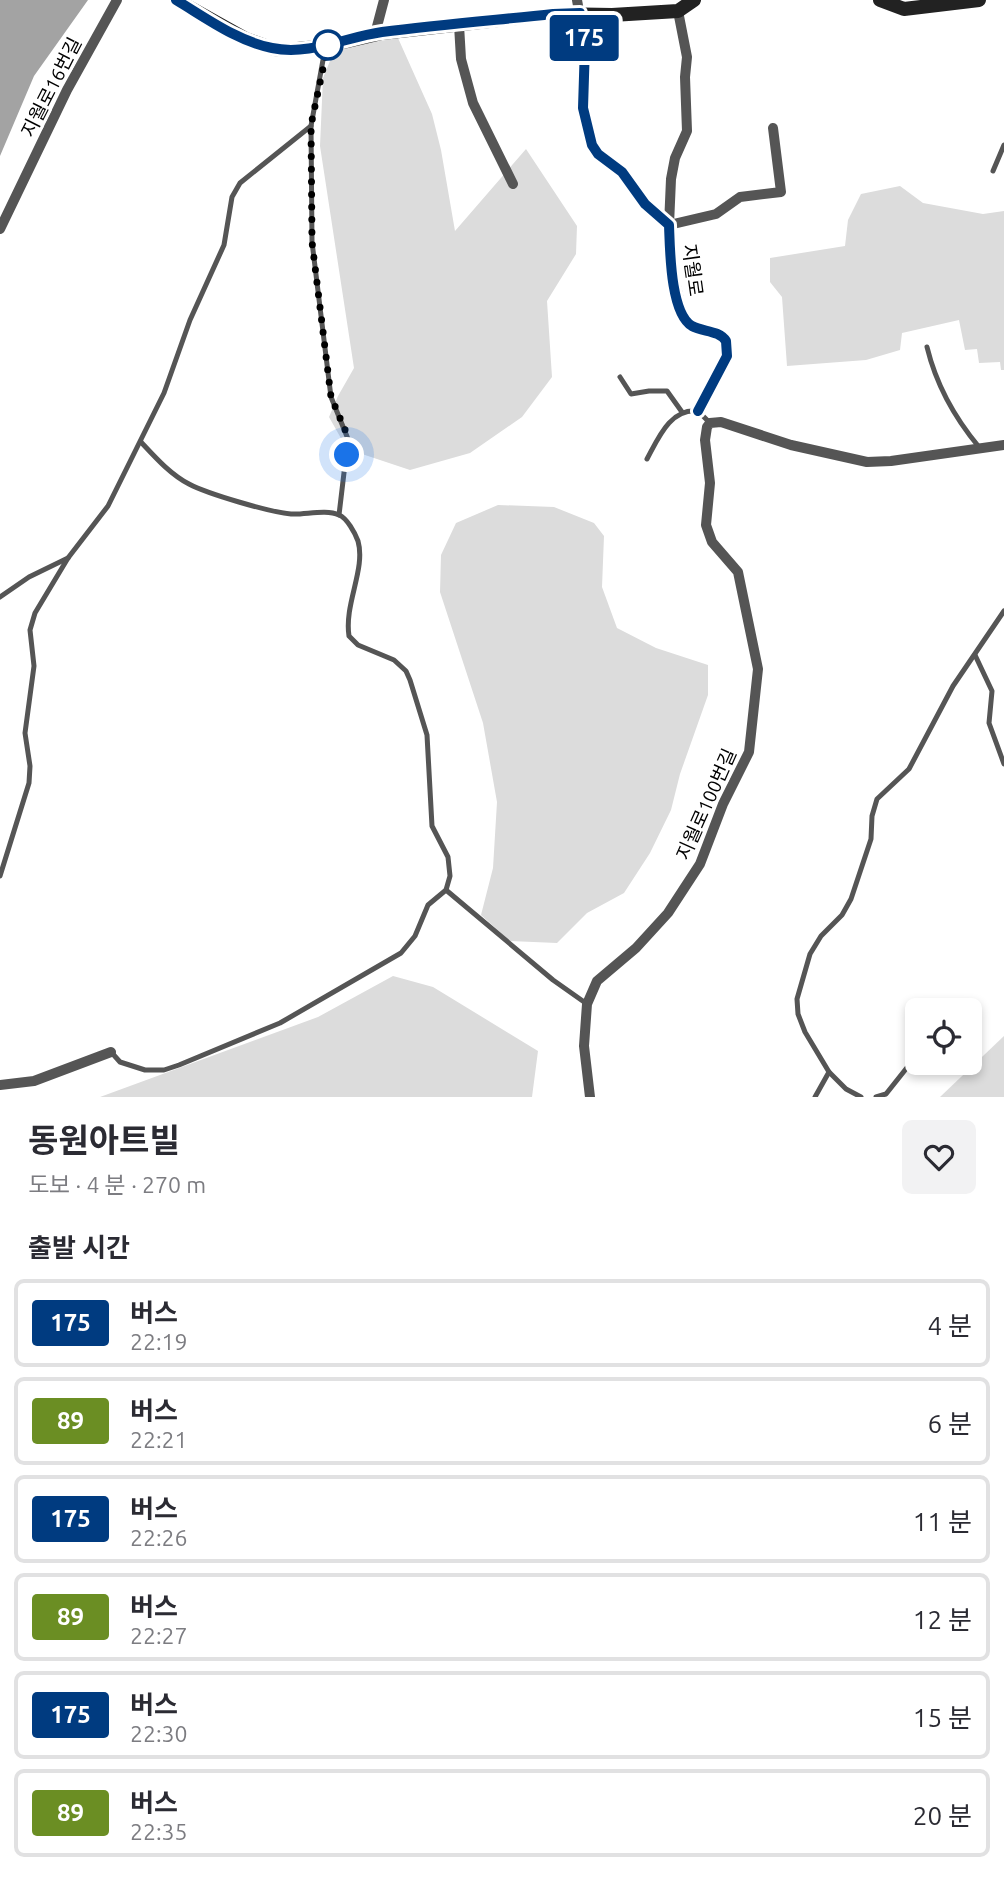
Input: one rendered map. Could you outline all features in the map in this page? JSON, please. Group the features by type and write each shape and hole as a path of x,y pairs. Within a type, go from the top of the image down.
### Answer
{"street":[{"name":"지월로16번길","path":"0,229 67,90 117,0"},
{"name":"지월로","path":"176,0 231,32 261,45 288,50 326,46 375,34 553,14 579,6 612,15 686,4 687,131 675,158 671,179 669,225 673,272 683,318 689,325 719,334 726,341 727,356 698,411"},
{"path":"375,34 384,0"},
{"path":"880,0 904,9 979,0"},
{"name":"지월로","path":"579,6 585,45 583,108 592,145 598,154 622,172 645,204 669,225"},
{"path":"459,25 462,66 473,103 513,184"},
{"name":"지월로","path":"669,225 716,214 740,197 781,192 773,128"},
{"path":"710,423 721,422 791,445 867,462 1004,445"},
{"name":"지월로100번길","path":"590,1097 584,1046 587,1004 597,981 636,948 678,901 707,850 723,804 751,745 758,669 742,598 741,580 735,566 712,542 706,525 710,483 705,440 710,423"},
{"path":"0,1085 34,1080 111,1052"}],"lane":[{"path":"326,46 311,125 312,242 331,397 348,439 339,515"},
{"path":"0,876 29,783 30,766 25,733 34,666 30,630 35,613 68,558 108,506 171,379 190,320 224,245 230,206 236,189 311,125"},
{"path":"993,171 1004,145"},
{"path":"927,346 953,414 981,449"},
{"path":"620,377 631,394 667,391 682,412"},
{"path":"647,459 674,417 682,412 698,411 710,423"},
{"path":"111,1052 127,1065 145,1070 164,1070 280,1023 401,953 415,936 428,905 446,891 450,876 449,857 430,818 425,723 406,671 386,656 352,642 349,636 350,605 359,555 358,540 353,531 339,515 276,511 197,488 163,465 141,442"},
{"path":"0,597 29,577 68,558"},
{"path":"861,1097 846,1089 829,1072 805,1032 798,1014 797,999 810,954 821,936 842,915 851,898 871,839 872,816 877,799 909,768 953,686 1004,611"},
{"path":"975,655 992,691 989,723 1004,764"},
{"path":"446,891 553,980 587,1004"},
{"path":"876,1097 886,1094 905,1070"},
{"path":"815,1097 829,1072"}],"shaded area":[{"path":"0,0 88,0 34,76 0,156"},
{"path":"398,38 432,114 455,231 526,149 577,226 576,254 547,301 552,377 522,417 470,453 410,470 347,449 329,417 354,368 320,146 323,78 332,56 343,47"},
{"path":"900,186 923,203 983,214 1004,211 1004,370 1001,370 1000,362 979,363 977,349 965,350 959,320 902,333 900,350 866,360 787,366 782,297 770,282 770,258 845,246 848,220 861,194"},
{"path":"498,505 554,507 594,523 604,536 602,587 617,628 656,648 708,665 708,695 680,774 671,810 650,853 624,893 587,913 557,943 510,941 481,915 493,868 497,802 483,723 440,592 441,555 456,523"},
{"path":"393,976 433,987 538,1051 532,1097 100,1097 318,1017"},
{"path":"1004,1036 1004,1097 940,1097 963,1075 982,1075 982,1057"}],"bus line":[{"name":"175","path":"176,0 246,39 274,49 288,50 326,46 359,36 382,33 568,12 580,13 585,45 583,108 592,145 598,154 622,172 645,204 669,225 673,272 683,318 689,325 719,334 726,341 727,356 698,411"}],"route":[{"path":"328,45 311,125 312,242 331,397 348,439 347,455"}]}
